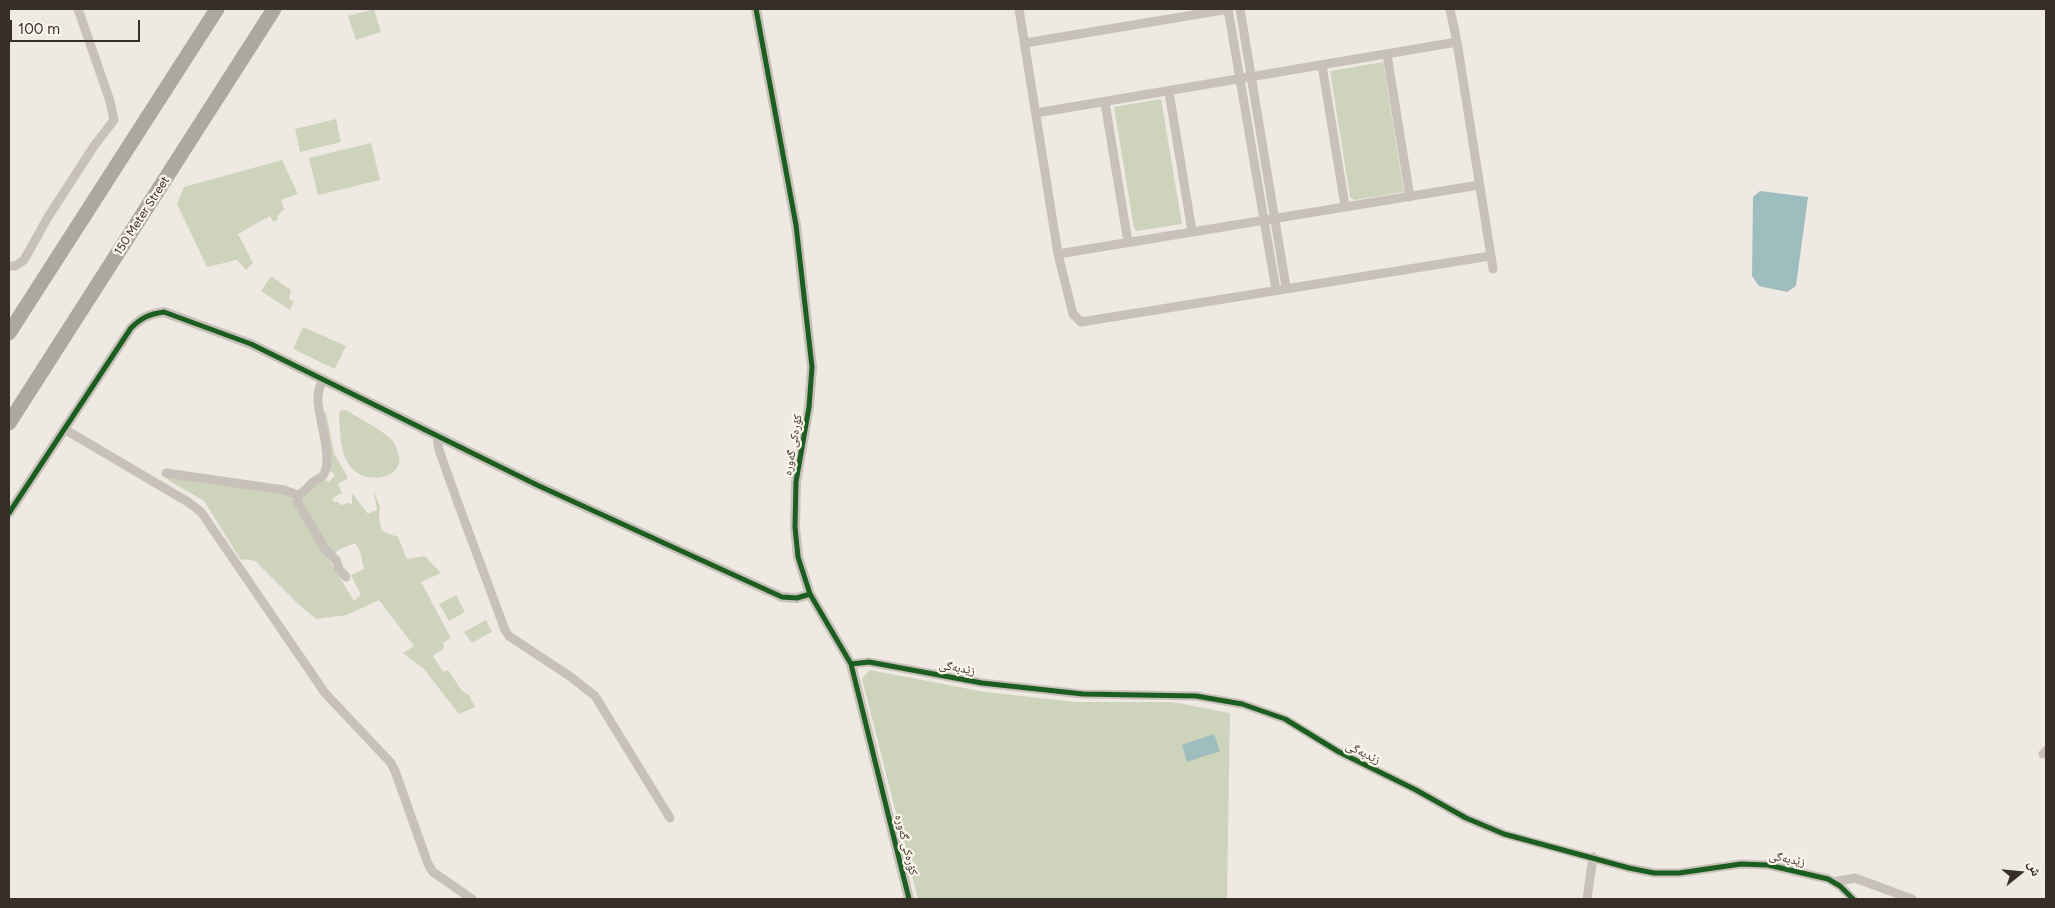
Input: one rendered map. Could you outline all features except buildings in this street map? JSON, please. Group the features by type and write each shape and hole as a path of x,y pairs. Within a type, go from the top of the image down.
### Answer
{"highway":[{"path":"9,333 217,9"},
{"name":"150 Meter Street","path":"9,423 274,9"}],"street":[{"path":"9,266 15,266 24,260 48,217 94,146 114,120 110,101 78,9"},
{"name":"کۆرەکی گەورە","path":"756,9 796,225 810,341 811,387 796,482 795,520 798,557 810,594 850,664 910,899"},
{"path":"1020,9 1058,254 1074,314 1081,322 1490,256"},
{"path":"1025,43 1228,9 1276,290"},
{"path":"1240,9 1286,288"},
{"path":"1450,9 1457,42 1493,270"},
{"path":"1036,113 1457,42"},
{"path":"1387,55 1410,196"},
{"path":"1322,66 1345,206"},
{"path":"1169,92 1192,231"},
{"path":"1105,102 1128,242"},
{"path":"1058,254 1274,217 1479,185"},
{"path":"9,513 131,328 140,319 151,313 164,312 251,344 437,437 596,512 782,596 797,598 810,594"},
{"path":"166,473 284,490 298,495 304,492 313,481 322,478 325,473 326,455 317,400 323,379"},
{"path":"64,429 188,502 201,512 325,693 391,763 396,771 428,864 433,872 472,899"},
{"path":"437,437 439,450 505,630 509,636 570,676 594,696 670,818"},
{"path":"298,495 297,500 325,549 336,560 339,570 346,577"},
{"name":"زێدبەگی","path":"850,664 869,662 972,681 1083,694 1196,696 1242,704 1285,719 1339,752 1479,824 1517,838 1641,871 1666,874 1741,864 1759,864 1821,877 1834,882 1853,899"},
{"path":"1587,899 1593,858"},
{"path":"1834,882 1855,878 1912,899"}],"green space":[{"path":"374,9 381,32 356,40 348,16"},
{"path":"1383,62 1404,192 1354,200 1350,197 1330,71"},
{"path":"1161,99 1182,224 1137,231 1134,228 1114,107"},
{"path":"336,119 341,142 300,152 295,129"},
{"path":"371,143 380,180 318,195 309,158"},
{"path":"282,160 298,194 281,200 284,209 278,215 278,219 273,222 270,216 238,234 253,263 246,270 237,260 207,267 177,204 184,187"},
{"path":"271,276 291,290 289,300 294,301 290,310 261,291"},
{"path":"303,327 346,346 335,369 293,349"},
{"path":"341,410 346,410 393,441 399,460 397,468 391,474 372,478 362,475 353,469 346,460 343,449 339,414"},
{"path":"321,412 326,412 334,453 348,478 338,484 342,493 332,498 334,502 338,502 341,505 352,504 352,493 368,514 377,510 374,491 380,507 379,519 382,531 398,537 407,559 425,556 441,573 421,582 451,638 443,643 444,648 433,656 443,672 448,670 462,691 469,695 475,707 459,714 423,668 403,653 414,646 379,600 347,615 316,619 298,604 255,561 241,560 204,501 168,480 165,476 290,495 354,601 361,595 351,575 364,569 360,551 355,543 338,550 333,556 300,498 311,488 325,480 329,482 335,475 328,469"},
{"path":"456,595 465,612 449,621 439,604"},
{"path":"486,620 492,632 472,643 464,632"},
{"path":"870,670 985,692 1076,702 1172,702 1230,713 1227,899 918,899 862,679"}],"water":[{"path":"1760,191 1808,197 1796,286 1787,292 1759,286 1752,276 1753,197"},
{"path":"1214,734 1220,751 1187,762 1182,745"}],"cycle path":[{"path":"756,9 796,225 812,367 809,407 796,482 795,527 798,557 810,594 851,664 909,899"},
{"path":"9,513 131,328 146,317 164,312 251,344 537,485 782,597 797,598 810,594"},
{"path":"851,664 869,662 982,683 1083,694 1196,696 1242,704 1285,719 1339,752 1416,790 1466,818 1504,834 1654,873 1679,873 1741,864 1768,865 1828,879 1840,886 1853,899"}]}
